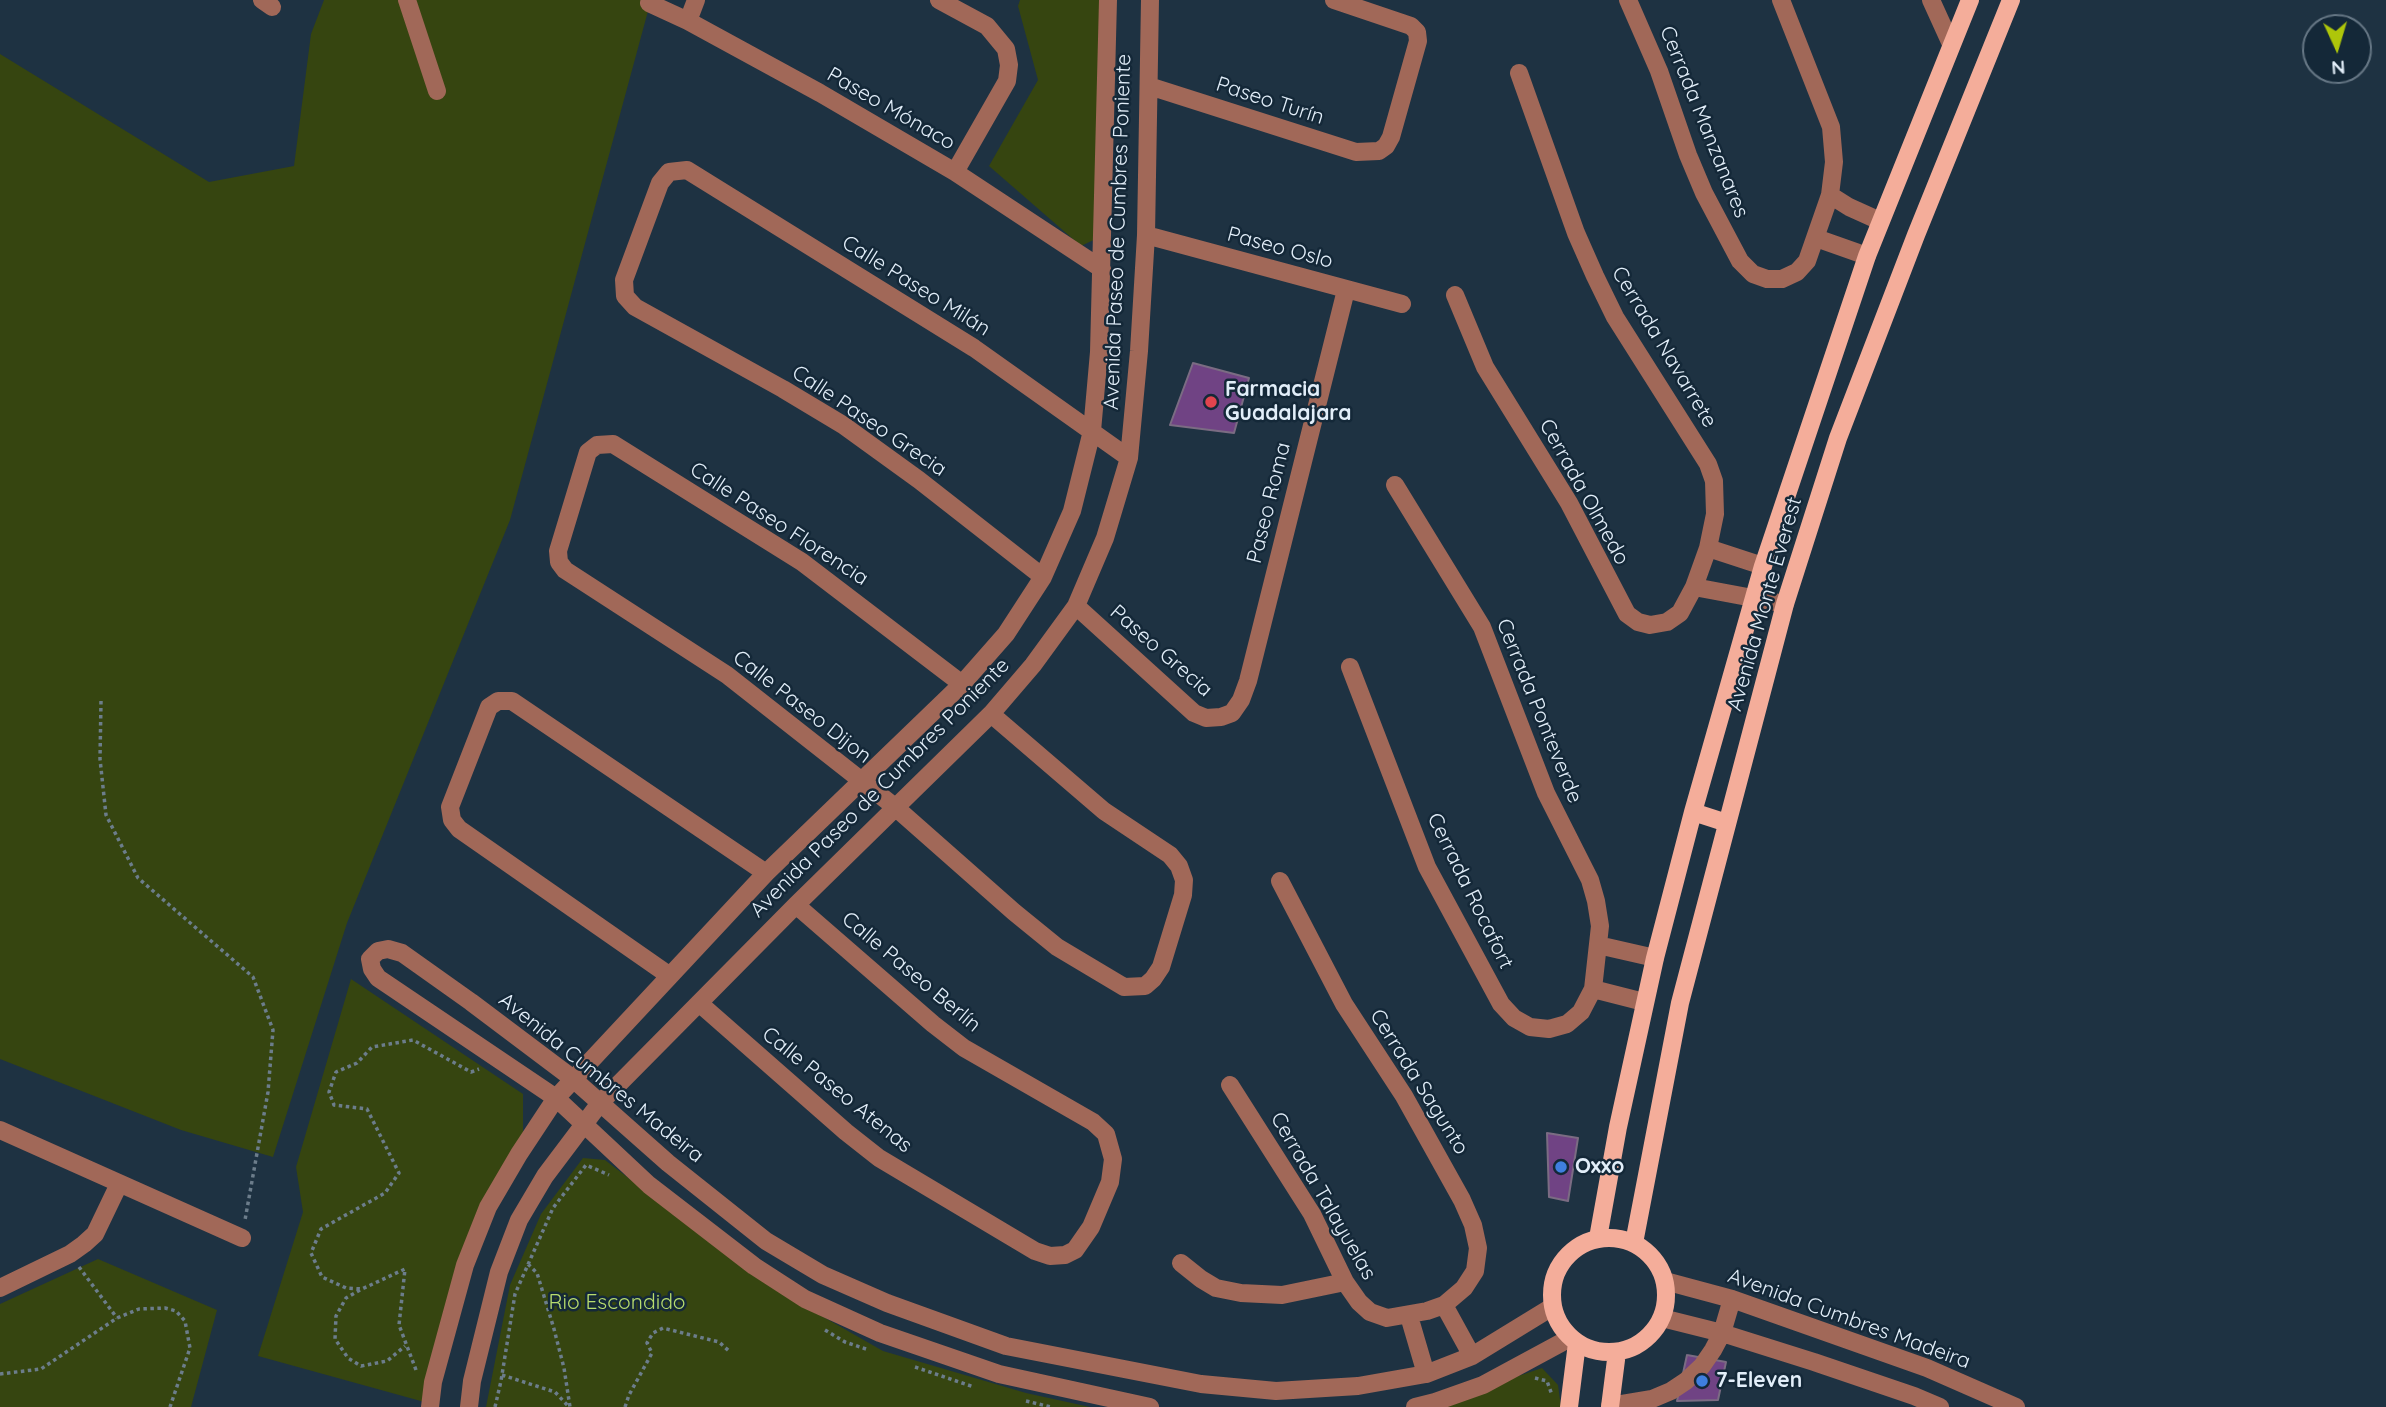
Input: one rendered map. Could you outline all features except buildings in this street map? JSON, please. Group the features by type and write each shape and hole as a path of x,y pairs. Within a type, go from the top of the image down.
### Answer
{"main road":[{"name":"Avenida Monte Everest","path":"1598,1238 1644,1002 1693,812 1763,566 1867,256 1970,0"},
{"name":"Avenida Monte Everest","path":"1634,1243 1680,1003 1785,604 1838,438 2011,0"},
{"path":"1810,424 1838,438"},
{"path":"1693,812 1727,823"},
{"path":"1598,1238 1617,1238 1634,1243 1654,1259 1665,1281 1667,1300 1662,1318 1651,1334 1635,1346 1617,1352 1596,1351 1573,1340 1552,1307 1552,1284 1560,1263 1577,1247 1598,1238"},
{"path":"1569,1407 1573,1340"},
{"path":"1610,1407 1617,1352"}],"street":[{"path":"407,0 437,90"},
{"path":"688,21 696,0"},
{"path":"939,0 987,26 1006,49 1009,65 1007,81 955,172"},
{"name":"Avenida Paseo de Cumbres Poniente","path":"430,1407 433,1382 465,1265 488,1207 519,1153 556,1098 766,873 962,684 1006,634 1043,577 1072,511 1092,431 1099,352 1108,0"},
{"name":"Avenida Paseo de Cumbres Poniente","path":"469,1407 475,1369 499,1272 519,1220 545,1176 600,1103 796,905 991,714 1033,665 1076,606 1105,538 1129,458 1146,235 1150,0"},
{"name":"Paseo Turín","path":"1149,86 1356,152 1379,151 1391,137 1418,41 1417,32 1411,26 1334,0"},
{"name":"Cerrada Manzanares","path":"1628,0 1659,71 1704,193 1740,261 1753,274 1767,279 1782,279 1797,272 1807,261 1830,195 1834,155 1830,127 1781,0"},
{"path":"1931,0 1951,44"},
{"name":"Paseo Mónaco","path":"649,3 688,21 820,93 955,172 1102,269"},
{"name":"Cerrada Navarrete","path":"1519,73 1576,233 1595,276 1615,317 1707,464 1714,481 1716,499 1702,568"},
{"name":"Calle Paseo Milán","path":"669,172 687,170 896,298 974,348 1129,458"},
{"name":"Calle Paseo Grecia","path":"669,172 660,183 624,280 625,296 635,307 783,388 842,425 919,480 1043,577"},
{"path":"1830,195 1880,221"},
{"name":"Paseo Oslo","path":"1146,235 1402,304"},
{"path":"1816,238 1867,256"},
{"name":"Paseo Roma","path":"1222,717 1232,713 1248,681 1346,290"},
{"name":"Cerrada Olmedo","path":"1455,295 1466,327 1485,367 1569,503 1627,614 1637,622 1650,625 1667,622 1680,613 1702,568"},
{"name":"Calle Paseo Florencia","path":"597,446 613,444 803,562 962,684"},
{"name":"Calle Paseo Dijon","path":"597,446 588,452 558,551 559,562 565,570 727,675 895,807 1057,947 1124,987 1145,986 1161,967 1183,895 1184,880 1179,866 1170,855 1104,811 991,714"},
{"name":"Cerrada Ponteverde","path":"1395,485 1482,627 1546,793 1590,880 1600,926 1595,969"},
{"path":"1708,548 1763,566"},
{"path":"1694,587 1785,604"},
{"name":"Paseo Grecia","path":"1076,606 1194,713 1206,718 1222,717"},
{"name":"Cerrada Rocafort","path":"1350,667 1427,867 1501,1004 1514,1018 1530,1027 1549,1029 1567,1024 1581,1012 1593,989 1595,969"},
{"path":"670,976 459,830 452,820 450,807 489,707 498,701 512,701 766,873"},
{"name":"Cerrada Sagunto","path":"1280,881 1344,1004 1404,1096 1450,1176 1473,1225 1478,1248 1475,1271 1464,1288 1436,1308"},
{"name":"Calle Paseo Berlín","path":"796,905 964,1048 1093,1122 1106,1134 1113,1158 1110,1182 1083,1241 1075,1250 1065,1255"},
{"path":"1598,945 1655,958"},
{"name":"Avenida Cumbres Madeira","path":"1150,1407 999,1374 880,1333 805,1299 754,1266 649,1185 556,1098 378,978 372,969 370,958 378,951 388,949 402,953 572,1078 668,1163 766,1241 823,1275 887,1303 1006,1346 1201,1384 1276,1391 1358,1386 1426,1374 1472,1356 1552,1307"},
{"path":"1593,989 1644,1002"},
{"name":"Calle Paseo Atenas","path":"699,1003 878,1158 1035,1251 1051,1256 1065,1255"},
{"name":"Cerrada Talayuelas","path":"1230,1085 1294,1182 1345,1282 1359,1302 1370,1312 1387,1318 1409,1316 1436,1308"},
{"path":"0,1130 242,1238"},
{"path":"0,1287 70,1254 94,1234 119,1184"},
{"path":"1181,1263 1216,1288 1241,1293 1282,1295 1345,1282"},
{"name":"Avenida Cumbres Madeira","path":"1665,1281 1732,1299 1927,1368 2016,1407"},
{"path":"1610,1407 1652,1399 1671,1391 1702,1366 1722,1333 1732,1299"},
{"path":"1436,1308 1472,1356"},
{"path":"1409,1316 1426,1374"},
{"path":"1662,1318 1722,1333 1839,1370 1940,1407"},
{"path":"1415,1407 1483,1385 1573,1340"},
{"path":"999,1374 1006,1346"},
{"path":"1130,1403 1135,1371"}],"path":[{"path":"101,701 100,759 106,815 138,878 253,977 273,1030 268,1093 242,1238"},
{"path":"362,1289 346,1288 322,1277 311,1253 321,1229 385,1193 399,1173 368,1109 334,1105 330,1092 336,1072 357,1063 372,1047 413,1040 471,1072 500,1060"},
{"path":"495,1407 516,1294 553,1208 586,1165"},
{"path":"70,1254 117,1318"},
{"path":"528,1264 537,1273 554,1329 564,1368 569,1407"},
{"path":"405,1346 387,1362 362,1366 348,1358 335,1339 335,1315 346,1298 405,1269 399,1325 416,1370 433,1382"},
{"path":"0,1374 41,1369 117,1318 139,1309 164,1308 176,1311 185,1321 190,1348 170,1407"},
{"path":"625,1407 652,1353 647,1343 653,1333 663,1328 719,1342 729,1351"},
{"path":"502,1375 555,1392 569,1407"}],"green space":[{"path":"324,0 651,0 510,520 347,923 273,1157 181,1130 0,1059 0,54 209,182 294,166 311,34"},
{"path":"1020,0 1104,0 1102,236 1081,246 989,166 1038,80 1018,6"},
{"path":"351,979 523,1094 523,1146 463,1263 428,1403 258,1356 303,1212 296,1167"},
{"name":"Rio Escondido","path":"583,1158 605,1160 769,1286 883,1351 1026,1393 1090,1407 486,1407 510,1285 541,1214"},
{"path":"98,1259 217,1310 191,1407 0,1407 0,1304"},
{"path":"1542,1368 1558,1385 1561,1407 1427,1407"}],"place":[{"name":"Farmacia Guadalajara","path":"1211,402"},
{"name":"Oxxo","path":"1561,1167"},
{"name":"7-Eleven","path":"1702,1381"}]}
